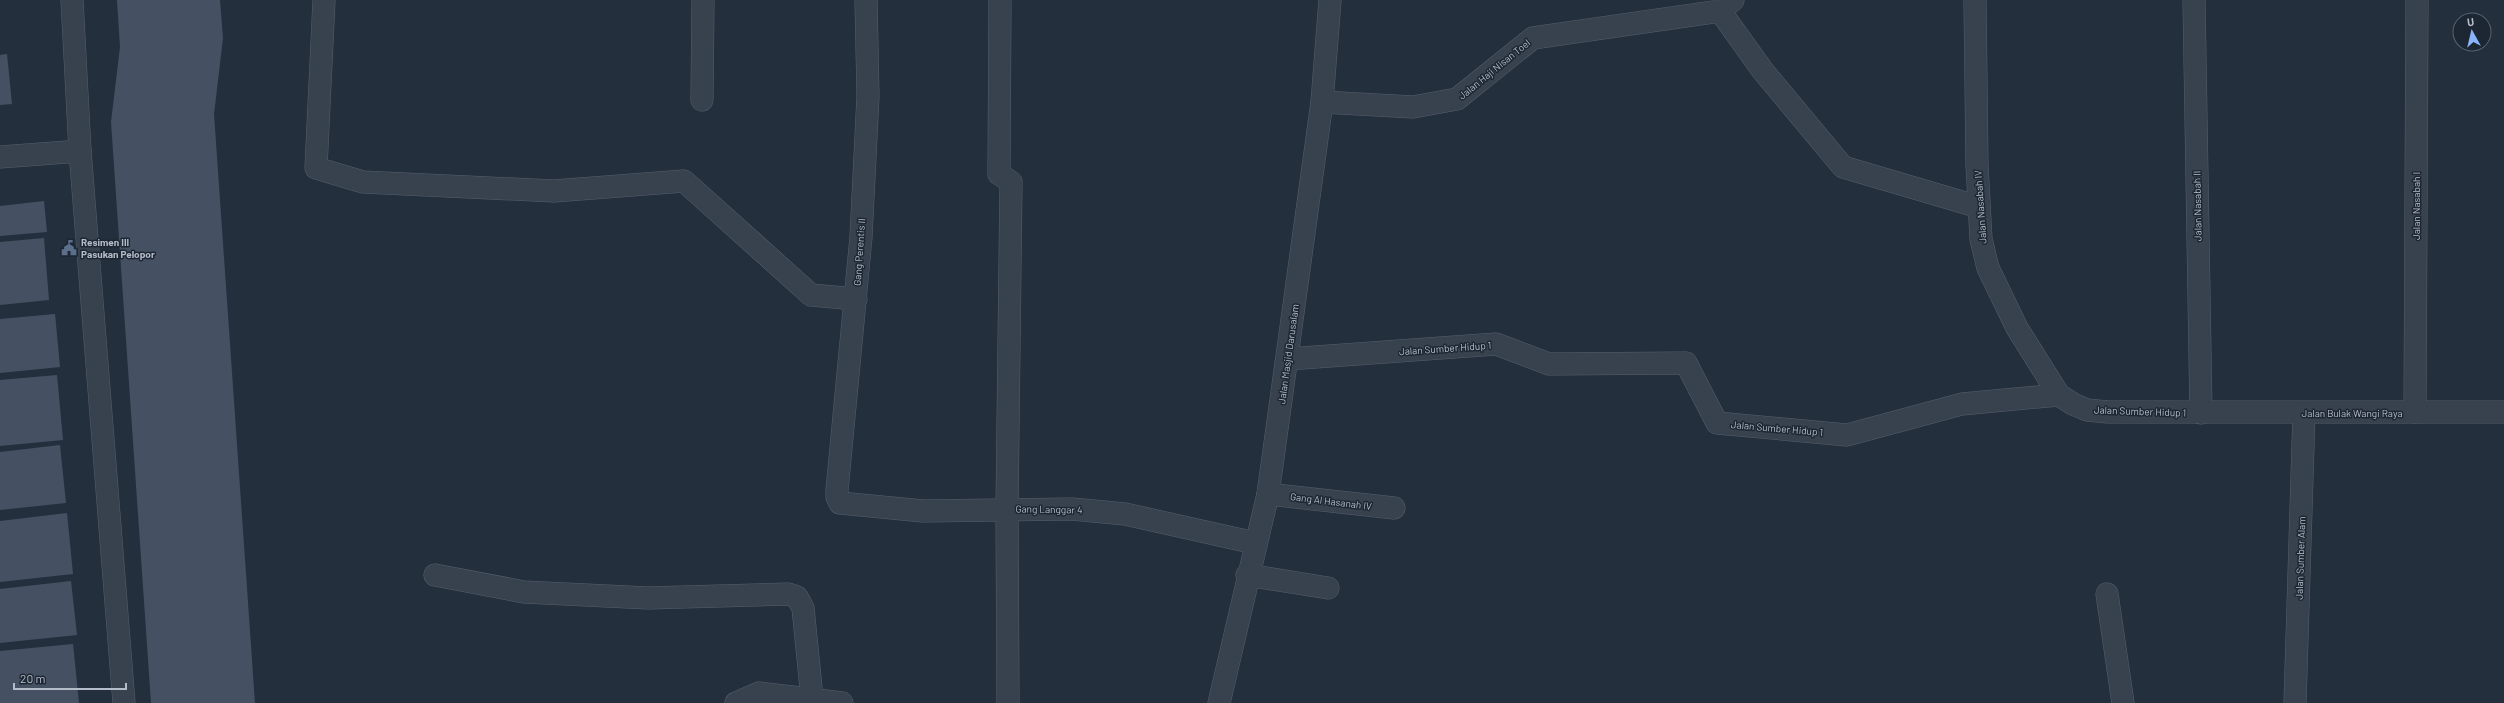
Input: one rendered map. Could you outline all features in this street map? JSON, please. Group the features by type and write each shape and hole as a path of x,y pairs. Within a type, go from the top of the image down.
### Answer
{"street":[{"path":"72,0 80,151 124,703"},
{"path":"324,0 316,168 363,182 554,192 684,181 811,295 856,299"},
{"path":"702,100 703,0"},
{"name":"Gang Perentis II","path":"840,503 836,497 861,237 868,96 866,0"},
{"path":"1000,0 999,174 1010,182 1006,509 1008,703"},
{"name":"Jalan Masjid Darusalam","path":"1219,703 1247,575 1268,494 1288,359 1322,102 1330,0"},
{"name":"Jalan Nasabah IV","path":"1975,0 1981,239 1988,268 2017,328 2059,395"},
{"name":"Jalan Nasabah II","path":"2194,0 2201,413"},
{"name":"Jalan Nasabah I","path":"2415,412 2417,0"},
{"path":"1727,5 1763,71 1843,167 1979,207"},
{"name":"Jalan Haji Nisan Toel","path":"1322,102 1413,107 1456,99 1533,38 1727,5"},
{"path":"0,157 80,151"},
{"name":"Jalan Sumber Hidup 1","path":"1288,359 1496,344 1549,364 1686,363 1717,423 1847,435 1962,404 2059,395 2073,404 2088,410 2108,412 2201,413"},
{"name":"Jalan Bulak Wangi Raya","path":"2201,413 2504,412"},
{"name":"Jalan Sumber Alam","path":"2295,703 2304,413"},
{"name":"Gang Al Hasanah IV","path":"1268,494 1394,508"},
{"name":"Gang Langgar 4","path":"840,503 923,511 1072,509 1124,514 1255,543"},
{"path":"435,575 524,592 648,598 792,595 801,600 803,608 812,698"},
{"path":"1247,575 1328,588"},
{"path":"2106,594 2122,703"},
{"path":"736,703 759,693 812,698 842,703"}],"building":[{"path":"117,0 220,0 223,38 214,114 255,703 151,703 111,122 120,47"},
{"path":"7,54 12,104 0,105 0,55"},
{"path":"44,201 47,232 0,236 0,206"},
{"path":"44,238 49,300 0,305 0,242"},
{"path":"55,314 60,367 0,373 0,319"},
{"path":"57,375 63,440 0,446 0,380"},
{"path":"60,445 66,503 0,510 0,452"},
{"path":"67,513 73,574 0,582 0,521"},
{"path":"71,581 77,635 0,643 0,589"},
{"path":"73,644 79,703 0,703 0,651"}],"place":[{"name":"Resimen III Pasukan Pelopor","path":"69,248"}]}
